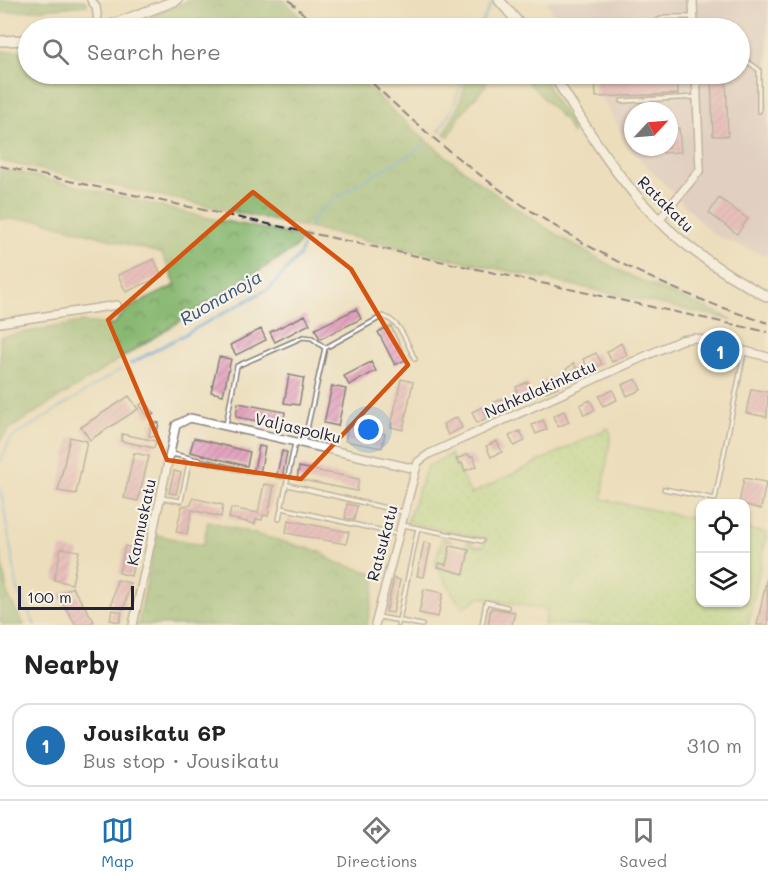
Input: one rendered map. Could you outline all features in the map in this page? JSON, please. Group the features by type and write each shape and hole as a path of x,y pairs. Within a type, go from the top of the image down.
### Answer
{"main road":[{"path":"128,18 177,0"},
{"path":"500,0 515,18"},
{"path":"0,41 18,40"},
{"name":"Ratakatu","path":"559,84 611,166 658,221 706,260 768,297"}],"street":[{"path":"92,0 99,18"},
{"path":"693,0 694,17"},
{"path":"658,221 700,170 696,84"},
{"path":"0,323 117,304"},
{"name":"Nahkalakinkatu","path":"416,469 418,462 429,454 681,340 695,338 745,351"},
{"path":"745,351 768,357"},
{"name":"Valjaspolku","path":"176,426 190,418 416,469"},
{"name":"Kannuskatu","path":"133,625 176,426"},
{"name":"Ratsukatu","path":"375,625 416,469"}],"lane":[{"path":"662,18 694,17"},
{"path":"750,63 759,70 759,111"},
{"path":"622,101 697,97"},
{"path":"279,519 325,348 383,316 394,320 398,325 415,359"},
{"path":"226,426 237,366 303,337 312,338 325,348"},
{"path":"664,489 715,499 745,351"},
{"path":"170,454 249,472"},
{"path":"160,498 181,501 190,458"},
{"path":"288,485 404,512"},
{"path":"282,507 399,535"},
{"path":"402,525 482,541"},
{"path":"398,625 418,528"},
{"path":"482,625 486,602 507,607"},
{"path":"377,616 422,625"}],"highlighted area":[{"path":"253,192 351,269 408,365 301,479 167,460 108,320"}],"shaded area":[{"path":"546,0 768,0 768,257 714,235 637,156 678,156 678,102 624,102 624,137 594,84 750,84 750,18 556,18"}],"green space":[{"path":"0,0 85,0 87,5 0,13"},
{"path":"190,0 284,0 301,18 148,18"},
{"path":"18,51 18,84 365,84 415,130 482,184 552,232 623,272 733,320 0,161 0,52"},
{"path":"466,84 486,84 460,115 449,136 444,134 459,105"},
{"path":"530,84 547,84 557,104 571,123 572,134 565,121"},
{"path":"0,170 14,171 204,217 304,237 295,248 8,430 0,441 0,337 81,322 113,325 127,309 176,285 162,254 40,220 0,219"},
{"path":"608,428 611,434 602,499 696,519 696,607 750,607 750,530 767,533 748,625 544,625 547,610 480,597 462,608 435,564 442,537 453,542 446,540 445,546 440,546 440,549 449,550 444,561 446,565 439,563 438,567 463,574 469,547 466,546 467,543 472,540 472,545 483,547 485,539 407,522 427,467 450,454 471,494"},
{"path":"208,521 321,552 335,562 377,574 367,625 138,625 156,535 203,545"},
{"path":"0,551 8,596 24,625 3,625 0,620"}],"building":[{"path":"595,84 678,84 678,94 596,97"},
{"path":"711,84 726,84 728,136 713,136"},
{"path":"679,128 681,152 678,152"},
{"path":"719,198 748,219 737,234 709,213"},
{"path":"154,259 162,276 126,292 118,275"},
{"path":"356,309 361,319 320,339 315,329"},
{"path":"305,315 310,324 275,342 270,332"},
{"path":"391,326 407,359 395,365 378,332"},
{"path":"261,329 266,340 236,355 230,345"},
{"path":"621,343 627,355 612,362 607,352"},
{"path":"596,353 602,364 589,370 583,359"},
{"path":"219,357 231,359 223,395 211,392"},
{"path":"371,362 376,371 349,385 344,376"},
{"path":"574,363 579,375 567,380 563,372"},
{"path":"289,375 304,378 299,405 284,403"},
{"path":"553,377 558,387 546,392 541,382"},
{"path":"401,379 413,382 403,430 391,427"},
{"path":"636,379 641,390 627,396 622,385"},
{"path":"528,382 532,398 518,404 513,393 517,391 516,387"},
{"path":"332,386 346,389 338,426 324,423"},
{"path":"751,389 768,392 767,417 746,413"},
{"path":"613,390 617,400 603,406 599,396"},
{"path":"129,396 138,409 90,440 81,427"},
{"path":"505,398 510,408 499,413 494,402"},
{"path":"590,400 595,410 584,415 580,405"},
{"path":"145,401 154,414 148,417 140,405"},
{"path":"238,403 285,412 283,426 236,417"},
{"path":"482,407 487,418 477,423 472,412"},
{"path":"564,411 569,422 558,427 553,416"},
{"path":"457,417 462,428 448,435 443,424"},
{"path":"543,420 547,429 536,434 532,425"},
{"path":"151,422 159,423 156,437 149,436"},
{"path":"348,427 385,434 382,448 345,441"},
{"path":"520,431 525,441 514,446 509,436"},
{"path":"122,434 156,441 154,448 121,441"},
{"path":"70,437 87,441 76,494 58,491"},
{"path":"194,438 250,452 247,466 190,452"},
{"path":"497,441 502,452 491,457 486,446"},
{"path":"259,446 265,447 260,474 253,473"},
{"path":"282,451 287,452 282,479 276,478"},
{"path":"134,453 149,456 138,501 124,498"},
{"path":"468,454 470,457 473,456 477,466 465,471 462,463 459,464 456,459"},
{"path":"299,467 359,479 357,491 297,479"},
{"path":"174,471 181,473 176,494 169,493"},
{"path":"744,478 766,482 761,509 750,506 750,499 740,499"},
{"path":"264,484 274,486 268,516 263,515 262,520 256,519 255,524 229,518 231,508 258,513"},
{"path":"193,498 223,505 221,517 192,510 187,534 176,532 182,506 191,505"},
{"path":"347,504 357,506 354,520 345,518"},
{"path":"288,520 349,532 346,544 286,533"},
{"path":"424,542 431,544 424,577 417,576"},
{"path":"125,546 137,549 131,576 119,573"},
{"path":"450,546 469,550 464,574 438,567 439,563 446,565"},
{"path":"61,548 79,551 72,584 54,580"},
{"path":"767,577 768,625 757,625"},
{"path":"394,578 400,580 393,613 386,612"},
{"path":"117,580 130,583 124,609 111,606"},
{"path":"72,587 94,621 88,625 76,625 58,596"},
{"path":"424,589 443,593 438,617 419,613"},
{"path":"491,608 515,612 512,625 488,625"},
{"path":"112,610 122,612 120,622 110,620"}],"waterway":[{"name":"Ruonanoja","path":"484,18 491,4"},
{"name":"Ruonanoja","path":"439,132 453,107 461,84"},
{"name":"Ruonanoja","path":"309,227 327,205 426,144"},
{"name":"Ruonanoja","path":"130,364 270,288 300,255 306,236"},
{"name":"Ruonanoja","path":"0,463 10,439 121,369"},
{"name":"Ruonanoja","path":"0,486 18,591 35,625"}],"railway":[{"path":"289,0 308,18"},
{"path":"374,84 453,154 550,223 655,280 768,323"},
{"path":"0,166 768,332"}],"place":[{"name":"Jousikatu 6P","path":"720,350"}]}
